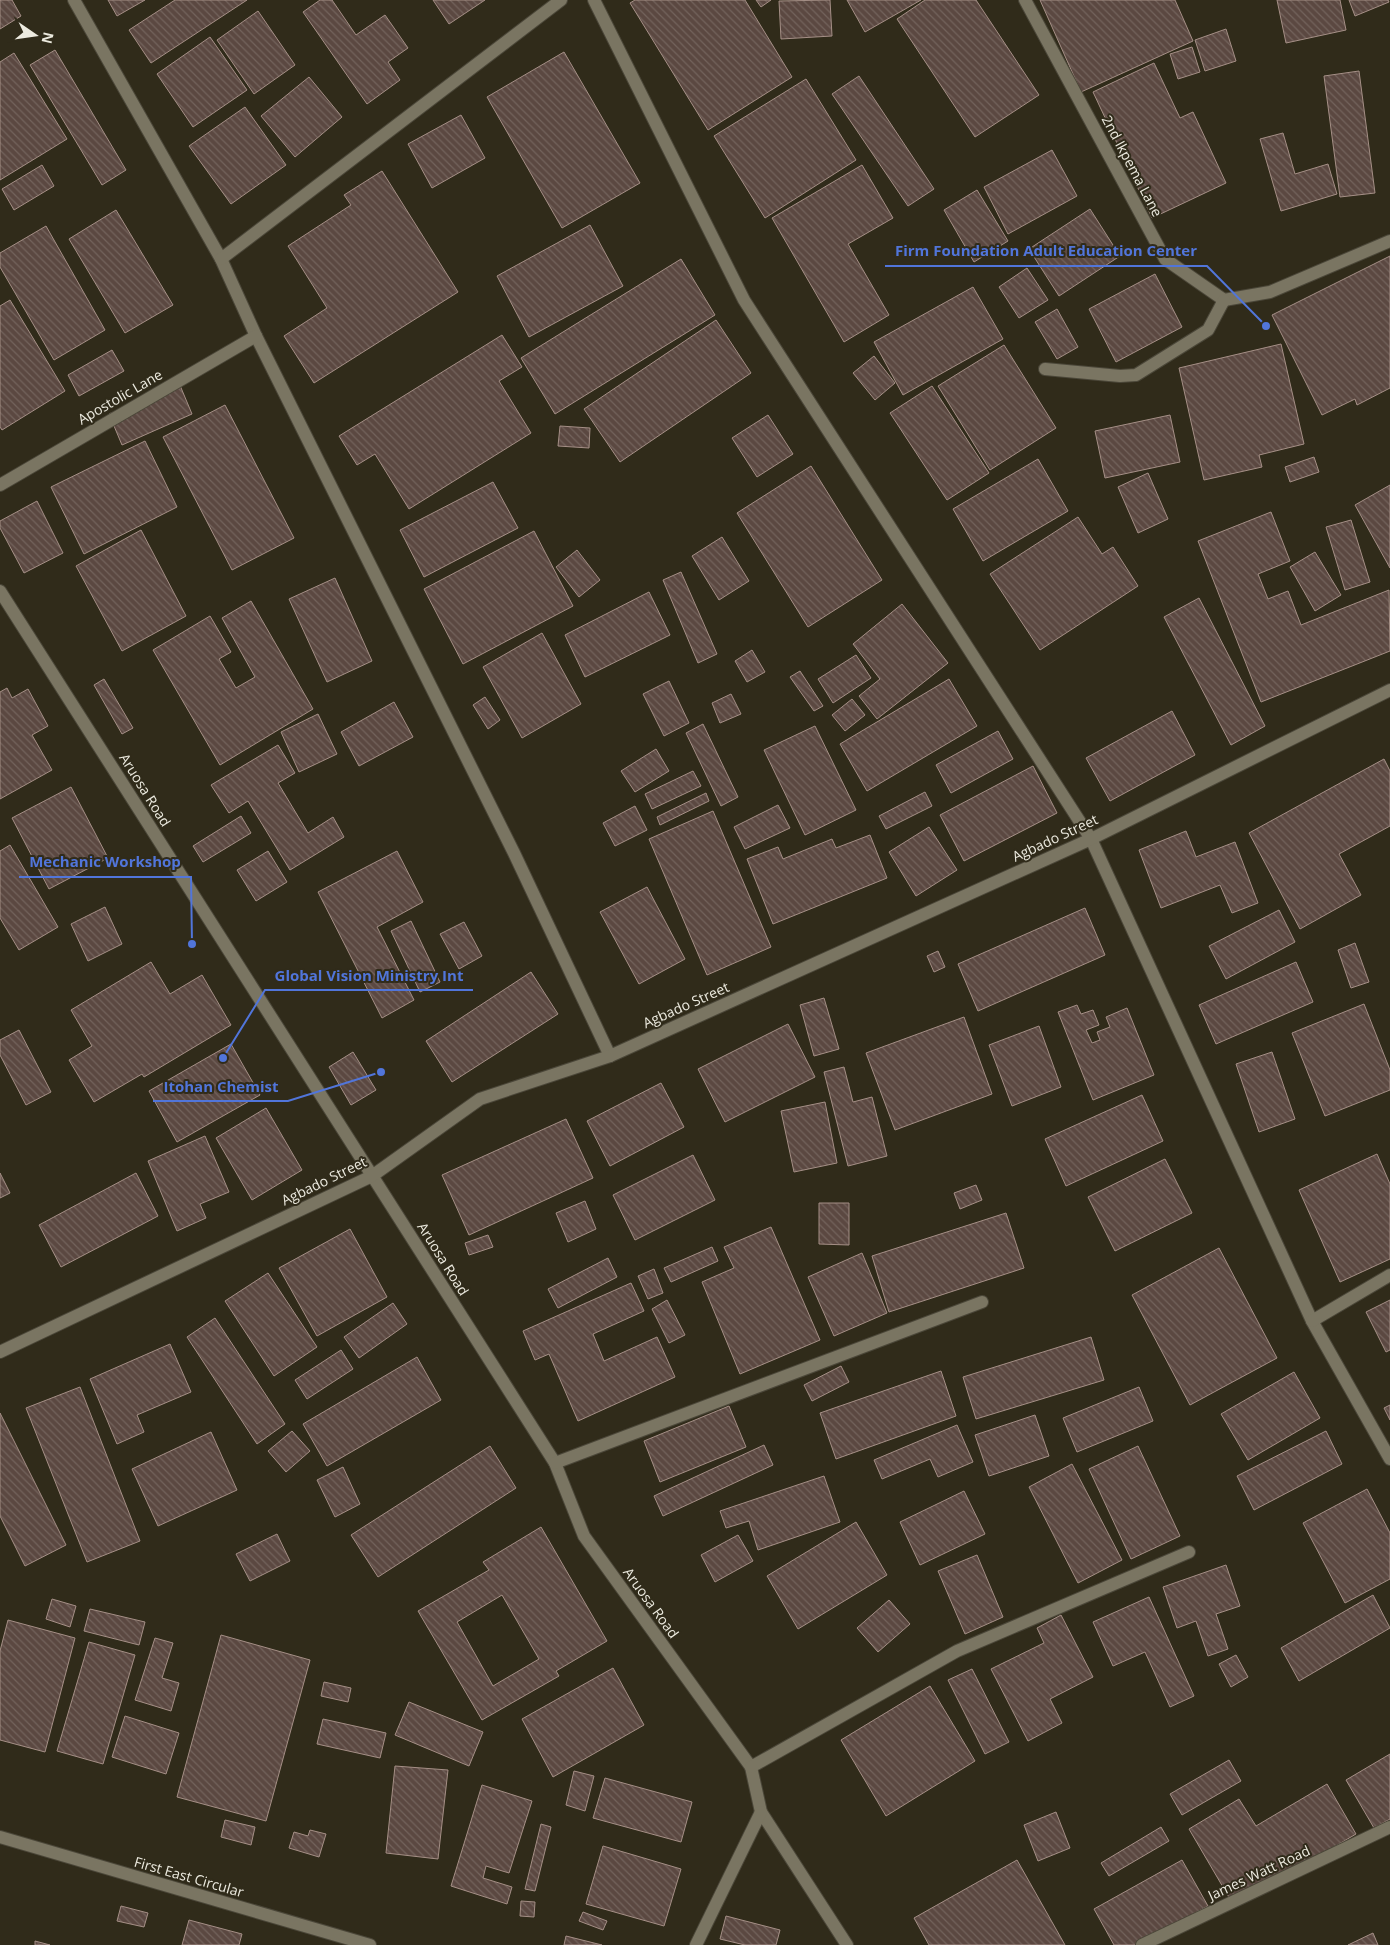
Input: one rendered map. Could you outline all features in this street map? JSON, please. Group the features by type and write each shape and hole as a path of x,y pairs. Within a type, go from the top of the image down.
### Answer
{"street":[{"path":"74,0 221,259 256,336 514,852 610,1056"},
{"path":"221,259 561,0"},
{"path":"594,0 744,300 1091,839 1312,1321 1390,1459"},
{"name":"2nd Ikpema Lane","path":"1025,0 1165,259 1224,300"},
{"path":"1046,369 1120,376 1136,375 1208,330 1224,300 1270,292 1390,241"},
{"name":"Apostolic Lane","path":"0,485 256,336"},
{"name":"Aruosa Road","path":"0,591 555,1463 584,1536 751,1767 761,1812 847,1945"},
{"name":"Agbado Street","path":"0,1352 372,1176 480,1099 610,1056 1091,839 1390,690"},
{"path":"1312,1321 1390,1275"},
{"path":"555,1463 982,1302"},
{"path":"751,1767 957,1651 1189,1552"},
{"path":"696,1945 761,1812"},
{"name":"James Watt Road","path":"1142,1945 1390,1827"},
{"name":"First East Circular","path":"0,1837 370,1945"}],"building":[{"path":"0,0 12,0 21,16 0,29"},
{"path":"108,0 145,0 117,16"},
{"path":"175,0 247,0 151,63 129,30"},
{"path":"320,0 332,0 356,35 385,15 408,48 388,62 400,80 367,104 303,12"},
{"path":"433,0 485,0 449,24"},
{"path":"635,0 745,0 792,77 708,130 630,3"},
{"path":"756,0 771,0 761,7"},
{"path":"830,0 832,36 781,39 779,1"},
{"path":"847,0 921,0 865,32"},
{"path":"925,0 976,0 1039,95 975,137 897,19"},
{"path":"1040,0 1175,0 1193,41 1081,92"},
{"path":"1277,0 1340,0 1346,30 1286,43"},
{"path":"1349,0 1388,0 1389,2 1355,16"},
{"path":"258,11 295,65 254,94 217,40"},
{"path":"1226,29 1236,61 1205,71 1195,40"},
{"path":"210,37 247,90 193,127 157,74"},
{"path":"1192,47 1200,72 1178,79 1170,54"},
{"path":"55,50 126,170 102,185 30,65"},
{"path":"564,52 640,183 562,228 487,97"},
{"path":"14,53 67,139 0,180 0,62"},
{"path":"1154,63 1180,118 1193,112 1226,183 1152,218 1093,92"},
{"path":"1359,71 1375,193 1340,197 1324,76"},
{"path":"859,76 934,189 908,206 832,94"},
{"path":"309,77 342,117 295,157 261,116"},
{"path":"806,79 856,160 765,218 714,136"},
{"path":"245,107 286,165 231,204 189,146"},
{"path":"461,115 485,158 432,188 408,144"},
{"path":"1283,133 1295,174 1328,164 1337,194 1281,211 1260,139"},
{"path":"1052,150 1077,196 1008,234 984,187"},
{"path":"42,165 54,186 14,210 2,189"},
{"path":"862,165 893,218 848,244 889,315 844,342 772,218"},
{"path":"382,171 458,292 314,383 284,336 327,308 288,246 351,205 344,195"},
{"path":"977,190 1008,241 974,262 944,210"},
{"path":"1090,209 1120,256 1059,296 1029,249"},
{"path":"116,210 173,305 125,333 69,239"},
{"path":"590,225 623,286 529,337 497,276"},
{"path":"46,226 105,330 54,360 0,267 0,253"},
{"path":"1390,256 1390,388 1357,405 1355,399 1322,415 1272,315"},
{"path":"681,259 715,315 555,414 521,358"},
{"path":"1027,268 1048,300 1019,318 999,287"},
{"path":"1155,274 1182,327 1116,362 1089,309"},
{"path":"973,287 1003,339 903,395 874,342"},
{"path":"10,300 65,391 2,430 0,427 0,306"},
{"path":"1057,309 1078,347 1057,359 1035,322"},
{"path":"716,320 751,373 620,462 584,409"},
{"path":"502,335 522,367 499,381 531,433 409,509 375,454 357,465 339,436"},
{"path":"1281,344 1304,444 1259,455 1262,467 1204,480 1179,368"},
{"path":"1004,345 1056,428 990,470 938,386"},
{"path":"112,350 124,371 79,396 68,375"},
{"path":"874,356 895,383 875,400 853,373"},
{"path":"179,383 192,414 122,445 109,414"},
{"path":"932,386 989,473 947,500 890,413"},
{"path":"225,405 294,538 232,570 163,437"},
{"path":"768,415 793,454 757,477 732,438"},
{"path":"1170,415 1180,462 1105,478 1095,431"},
{"path":"560,426 590,428 589,448 558,446"},
{"path":"145,441 177,507 84,554 51,487"},
{"path":"1314,457 1319,472 1290,482 1285,467"},
{"path":"1038,459 1068,511 983,561 953,509"},
{"path":"811,466 882,580 808,627 737,513"},
{"path":"1148,473 1168,519 1138,533 1118,487"},
{"path":"493,482 518,528 424,577 400,530"},
{"path":"1390,485 1390,568 1355,505"},
{"path":"37,501 63,553 24,573 0,528 0,521"},
{"path":"1271,512 1290,561 1258,574 1268,599 1288,591 1301,625 1389,590 1390,651 1261,702 1198,541"},
{"path":"1078,517 1102,554 1113,547 1138,586 1040,650 990,574"},
{"path":"1351,520 1370,582 1345,590 1326,527"},
{"path":"141,530 186,616 122,651 76,566"},
{"path":"534,531 573,606 463,664 424,589"},
{"path":"722,537 749,581 719,600 692,556"},
{"path":"577,550 600,580 579,597 556,567"},
{"path":"1315,552 1341,595 1315,611 1290,567"},
{"path":"681,572 717,654 698,663 663,580"},
{"path":"335,578 372,661 327,682 289,599"},
{"path":"649,592 670,635 585,677 565,635"},
{"path":"1199,598 1265,726 1231,745 1164,617"},
{"path":"251,601 313,709 220,765 153,650 210,616 231,652 219,659 236,688 255,677 222,618"},
{"path":"902,604 948,663 877,719 859,696 880,679 853,644"},
{"path":"542,633 581,704 522,738 483,667"},
{"path":"752,650 765,672 747,682 735,661"},
{"path":"856,655 871,678 833,703 818,679"},
{"path":"800,671 823,706 814,711 790,677"},
{"path":"104,679 133,728 122,734 94,685"},
{"path":"949,679 977,726 867,791 840,744"},
{"path":"669,681 689,723 664,736 643,694"},
{"path":"7,688 12,698 28,689 48,726 32,735 52,770 0,799 0,692"},
{"path":"731,694 741,714 720,723 712,703"},
{"path":"485,697 500,720 488,729 473,705"},
{"path":"852,699 865,715 845,731 832,715"},
{"path":"394,702 413,737 359,766 341,732"},
{"path":"1172,711 1195,755 1110,801 1086,758"},
{"path":"318,714 337,754 299,772 281,732"},
{"path":"703,724 738,797 721,806 686,733"},
{"path":"815,726 856,810 805,835 764,750"},
{"path":"998,731 1013,759 951,793 936,765"},
{"path":"278,745 295,773 278,783 308,833 333,817 344,837 290,870 248,801 229,813 211,785"},
{"path":"656,749 669,771 635,792 621,771"},
{"path":"1384,759 1390,771 1390,826 1339,854 1361,895 1300,929 1249,833"},
{"path":"1033,766 1057,813 964,861 940,815"},
{"path":"693,771 701,786 652,809 645,794"},
{"path":"71,787 108,858 49,889 12,818"},
{"path":"925,792 932,806 886,829 879,816"},
{"path":"706,793 709,801 660,825 657,817"},
{"path":"778,805 790,828 745,849 734,827"},
{"path":"635,806 647,830 615,846 603,823"},
{"path":"713,811 771,947 707,975 649,839"},
{"path":"241,816 251,833 203,862 193,846"},
{"path":"929,827 957,870 916,896 889,852"},
{"path":"1186,831 1196,857 1235,842 1258,903 1232,913 1220,885 1161,908 1139,850"},
{"path":"870,835 887,878 773,924 747,859 778,847 783,859 832,839 836,848"},
{"path":"10,845 58,927 19,950 0,918 0,851"},
{"path":"268,851 287,882 256,901 237,870"},
{"path":"397,851 423,902 377,927 414,1000 382,1018 318,892"},
{"path":"647,887 685,959 639,984 600,912"},
{"path":"105,907 122,944 88,961 71,924"},
{"path":"1085,908 1105,955 978,1011 958,964"},
{"path":"1279,910 1295,942 1226,979 1209,946"},
{"path":"411,921 440,982 420,992 391,931"},
{"path":"464,922 482,956 459,969 440,934"},
{"path":"1355,943 1369,982 1351,988 1338,950"},
{"path":"938,951 945,967 934,972 927,956"},
{"path":"151,962 170,994 202,975 231,1025 144,1077 142,1074 94,1102 69,1060 92,1046 71,1010"},
{"path":"1296,962 1313,1002 1216,1044 1199,1005"},
{"path":"531,972 558,1014 452,1082 426,1041"},
{"path":"824,998 839,1049 814,1056 800,1005"},
{"path":"1364,1004 1390,1070 1390,1090 1325,1116 1292,1033"},
{"path":"1077,1005 1081,1014 1093,1010 1099,1025 1086,1030 1092,1043 1100,1040 1097,1032 1110,1027 1106,1017 1127,1008 1154,1075 1093,1100 1058,1012"},
{"path":"964,1017 992,1094 895,1130 866,1053"},
{"path":"788,1024 815,1077 725,1122 698,1069"},
{"path":"1039,1026 1061,1087 1012,1106 989,1045"},
{"path":"19,1030 51,1092 26,1105 0,1055 0,1040"},
{"path":"231,1044 260,1095 177,1142 149,1091"},
{"path":"353,1052 376,1090 351,1105 329,1067"},
{"path":"1272,1052 1295,1119 1259,1132 1236,1064"},
{"path":"844,1067 853,1102 872,1097 887,1156 848,1166 824,1072"},
{"path":"661,1083 684,1127 610,1166 587,1121"},
{"path":"1142,1095 1163,1141 1066,1186 1045,1139"},
{"path":"825,1102 837,1163 794,1172 781,1111"},
{"path":"266,1108 302,1170 252,1200 216,1138"},
{"path":"566,1119 593,1178 469,1235 442,1175"},
{"path":"205,1136 229,1192 200,1204 206,1218 177,1231 148,1161"},
{"path":"1377,1154 1390,1184 1390,1259 1340,1282 1299,1190"},
{"path":"693,1155 715,1200 635,1240 613,1195"},
{"path":"1165,1159 1192,1213 1115,1251 1088,1197"},
{"path":"0,1173 10,1193 0,1198"},
{"path":"136,1173 158,1216 61,1267 39,1225"},
{"path":"976,1185 982,1200 960,1209 954,1193"},
{"path":"585,1201 596,1229 568,1242 556,1213"},
{"path":"819,1203 849,1203 849,1245 819,1244"},
{"path":"1006,1213 1024,1268 889,1312 872,1256"},
{"path":"771,1227 820,1340 740,1374 702,1282 734,1268 724,1247"},
{"path":"350,1229 387,1297 317,1336 279,1268"},
{"path":"488,1235 493,1247 469,1255 465,1243"},
{"path":"712,1247 718,1261 671,1282 664,1268"},
{"path":"1219,1248 1277,1358 1190,1405 1132,1295"},
{"path":"862,1253 887,1313 834,1336 808,1277"},
{"path":"608,1258 617,1277 558,1308 548,1289"},
{"path":"654,1269 663,1293 648,1299 638,1276"},
{"path":"268,1273 317,1347 274,1376 225,1301"},
{"path":"631,1283 644,1311 593,1334 604,1361 657,1337 675,1377 578,1421 549,1354 535,1360 523,1331"},
{"path":"667,1300 685,1335 669,1343 652,1309"},
{"path":"1390,1300 1390,1350 1386,1352 1366,1312"},
{"path":"393,1303 407,1324 359,1358 344,1337"},
{"path":"215,1318 285,1424 257,1444 187,1337"},
{"path":"1091,1337 1104,1380 976,1419 963,1377"},
{"path":"170,1344 191,1392 137,1415 144,1432 117,1444 90,1379"},
{"path":"341,1350 353,1369 307,1399 295,1380"},
{"path":"417,1357 441,1400 327,1466 303,1424"},
{"path":"841,1366 849,1382 812,1401 804,1385"},
{"path":"941,1371 956,1416 836,1459 820,1413"},
{"path":"1294,1372 1320,1418 1248,1460 1221,1414"},
{"path":"80,1387 140,1541 87,1562 26,1408"},
{"path":"1139,1387 1153,1421 1077,1452 1063,1418"},
{"path":"1390,1405 1390,1420 1384,1408"},
{"path":"729,1406 746,1447 660,1482 644,1441"},
{"path":"0,1413 66,1545 25,1566 0,1516"},
{"path":"1035,1415 1049,1456 989,1476 975,1435"},
{"path":"957,1425 973,1462 938,1477 930,1459 882,1479 874,1460"},
{"path":"292,1431 310,1451 286,1472 268,1451"},
{"path":"1326,1431 1342,1464 1254,1510 1237,1476"},
{"path":"211,1432 237,1490 158,1526 132,1469"},
{"path":"764,1445 773,1465 663,1516 654,1496"},
{"path":"490,1446 516,1488 378,1577 351,1535"},
{"path":"1138,1446 1180,1536 1131,1559 1089,1469"},
{"path":"1072,1464 1122,1560 1078,1583 1029,1487"},
{"path":"343,1467 360,1504 335,1517 317,1480"},
{"path":"824,1476 840,1522 758,1550 749,1521 726,1528 720,1511"},
{"path":"1367,1489 1390,1533 1390,1579 1345,1603 1303,1523"},
{"path":"964,1491 985,1534 920,1565 900,1522"},
{"path":"856,1522 887,1575 798,1629 767,1576"},
{"path":"541,1527 607,1641 556,1671 559,1676 482,1720 418,1611 489,1570 483,1562","holes":["502,1595 539,1659 493,1686 457,1622"]},
{"path":"277,1534 290,1561 250,1581 236,1554"},
{"path":"738,1535 753,1561 715,1582 701,1555"},
{"path":"977,1555 1003,1617 965,1634 938,1571"},
{"path":"1226,1565 1240,1606 1216,1614 1228,1649 1208,1656 1196,1621 1177,1628 1163,1587"},
{"path":"1373,1595 1390,1628 1299,1681 1281,1648"},
{"path":"1149,1597 1194,1696 1170,1707 1145,1652 1113,1666 1093,1622"},
{"path":"52,1599 76,1606 70,1627 46,1619"},
{"path":"889,1600 910,1624 878,1652 857,1628"},
{"path":"90,1609 145,1622 139,1645 84,1631"},
{"path":"1061,1615 1093,1677 1050,1699 1062,1723 1028,1741 991,1669 1044,1643 1037,1628"},
{"path":"8,1620 75,1638 45,1752 0,1740 0,1651"},
{"path":"221,1635 310,1660 266,1821 177,1797"},
{"path":"155,1638 173,1643 162,1678 179,1683 171,1711 135,1700"},
{"path":"89,1642 135,1655 103,1764 57,1751"},
{"path":"1236,1655 1248,1677 1231,1687 1219,1664"},
{"path":"613,1668 644,1725 553,1777 522,1719"},
{"path":"972,1669 1009,1742 985,1754 948,1680"},
{"path":"324,1682 351,1688 348,1702 321,1696"},
{"path":"930,1686 975,1761 886,1816 841,1740"},
{"path":"409,1702 483,1732 469,1766 395,1735"},
{"path":"125,1716 179,1733 166,1774 112,1757"},
{"path":"323,1719 386,1733 380,1758 317,1744"},
{"path":"1390,1754 1390,1819 1374,1828 1346,1780"},
{"path":"1229,1760 1241,1781 1182,1815 1170,1794"},
{"path":"395,1766 448,1770 438,1859 386,1853"},
{"path":"574,1771 594,1776 585,1811 566,1805"},
{"path":"605,1778 692,1802 681,1842 593,1818"},
{"path":"1327,1784 1356,1834 1234,1906 1189,1829 1239,1799 1256,1826"},
{"path":"482,1785 532,1801 509,1873 486,1866 483,1878 512,1887 507,1904 451,1886"},
{"path":"1056,1812 1070,1848 1038,1861 1024,1825"},
{"path":"225,1820 255,1827 251,1845 221,1837"},
{"path":"541,1824 551,1827 535,1891 525,1889"},
{"path":"1161,1827 1169,1841 1109,1876 1101,1863"},
{"path":"310,1830 326,1834 319,1857 289,1848 294,1832 308,1836"},
{"path":"603,1846 681,1869 664,1926 586,1904"},
{"path":"1017,1860 1065,1945 929,1945 914,1918"},
{"path":"1182,1860 1208,1906 1137,1945 1114,1945 1094,1909"},
{"path":"521,1901 535,1902 534,1917 520,1916"},
{"path":"121,1906 148,1913 144,1927 117,1921"},
{"path":"583,1912 607,1921 603,1930 579,1921"},
{"path":"726,1916 780,1930 776,1945 745,1945 720,1939"},
{"path":"189,1920 242,1934 239,1945 182,1945"},
{"path":"1373,1933 1378,1945 1348,1945"},
{"path":"566,1936 602,1945 564,1945"},
{"path":"35,1941 50,1945 35,1945"}],"place":[{"name":"Firm Foundation Adult Education Center","path":"1266,326"},
{"name":"Mechanic Workshop","path":"192,944"},
{"name":"Global Vision Ministry Int","path":"223,1058"},
{"name":"Itohan Chemist","path":"381,1072"}]}
